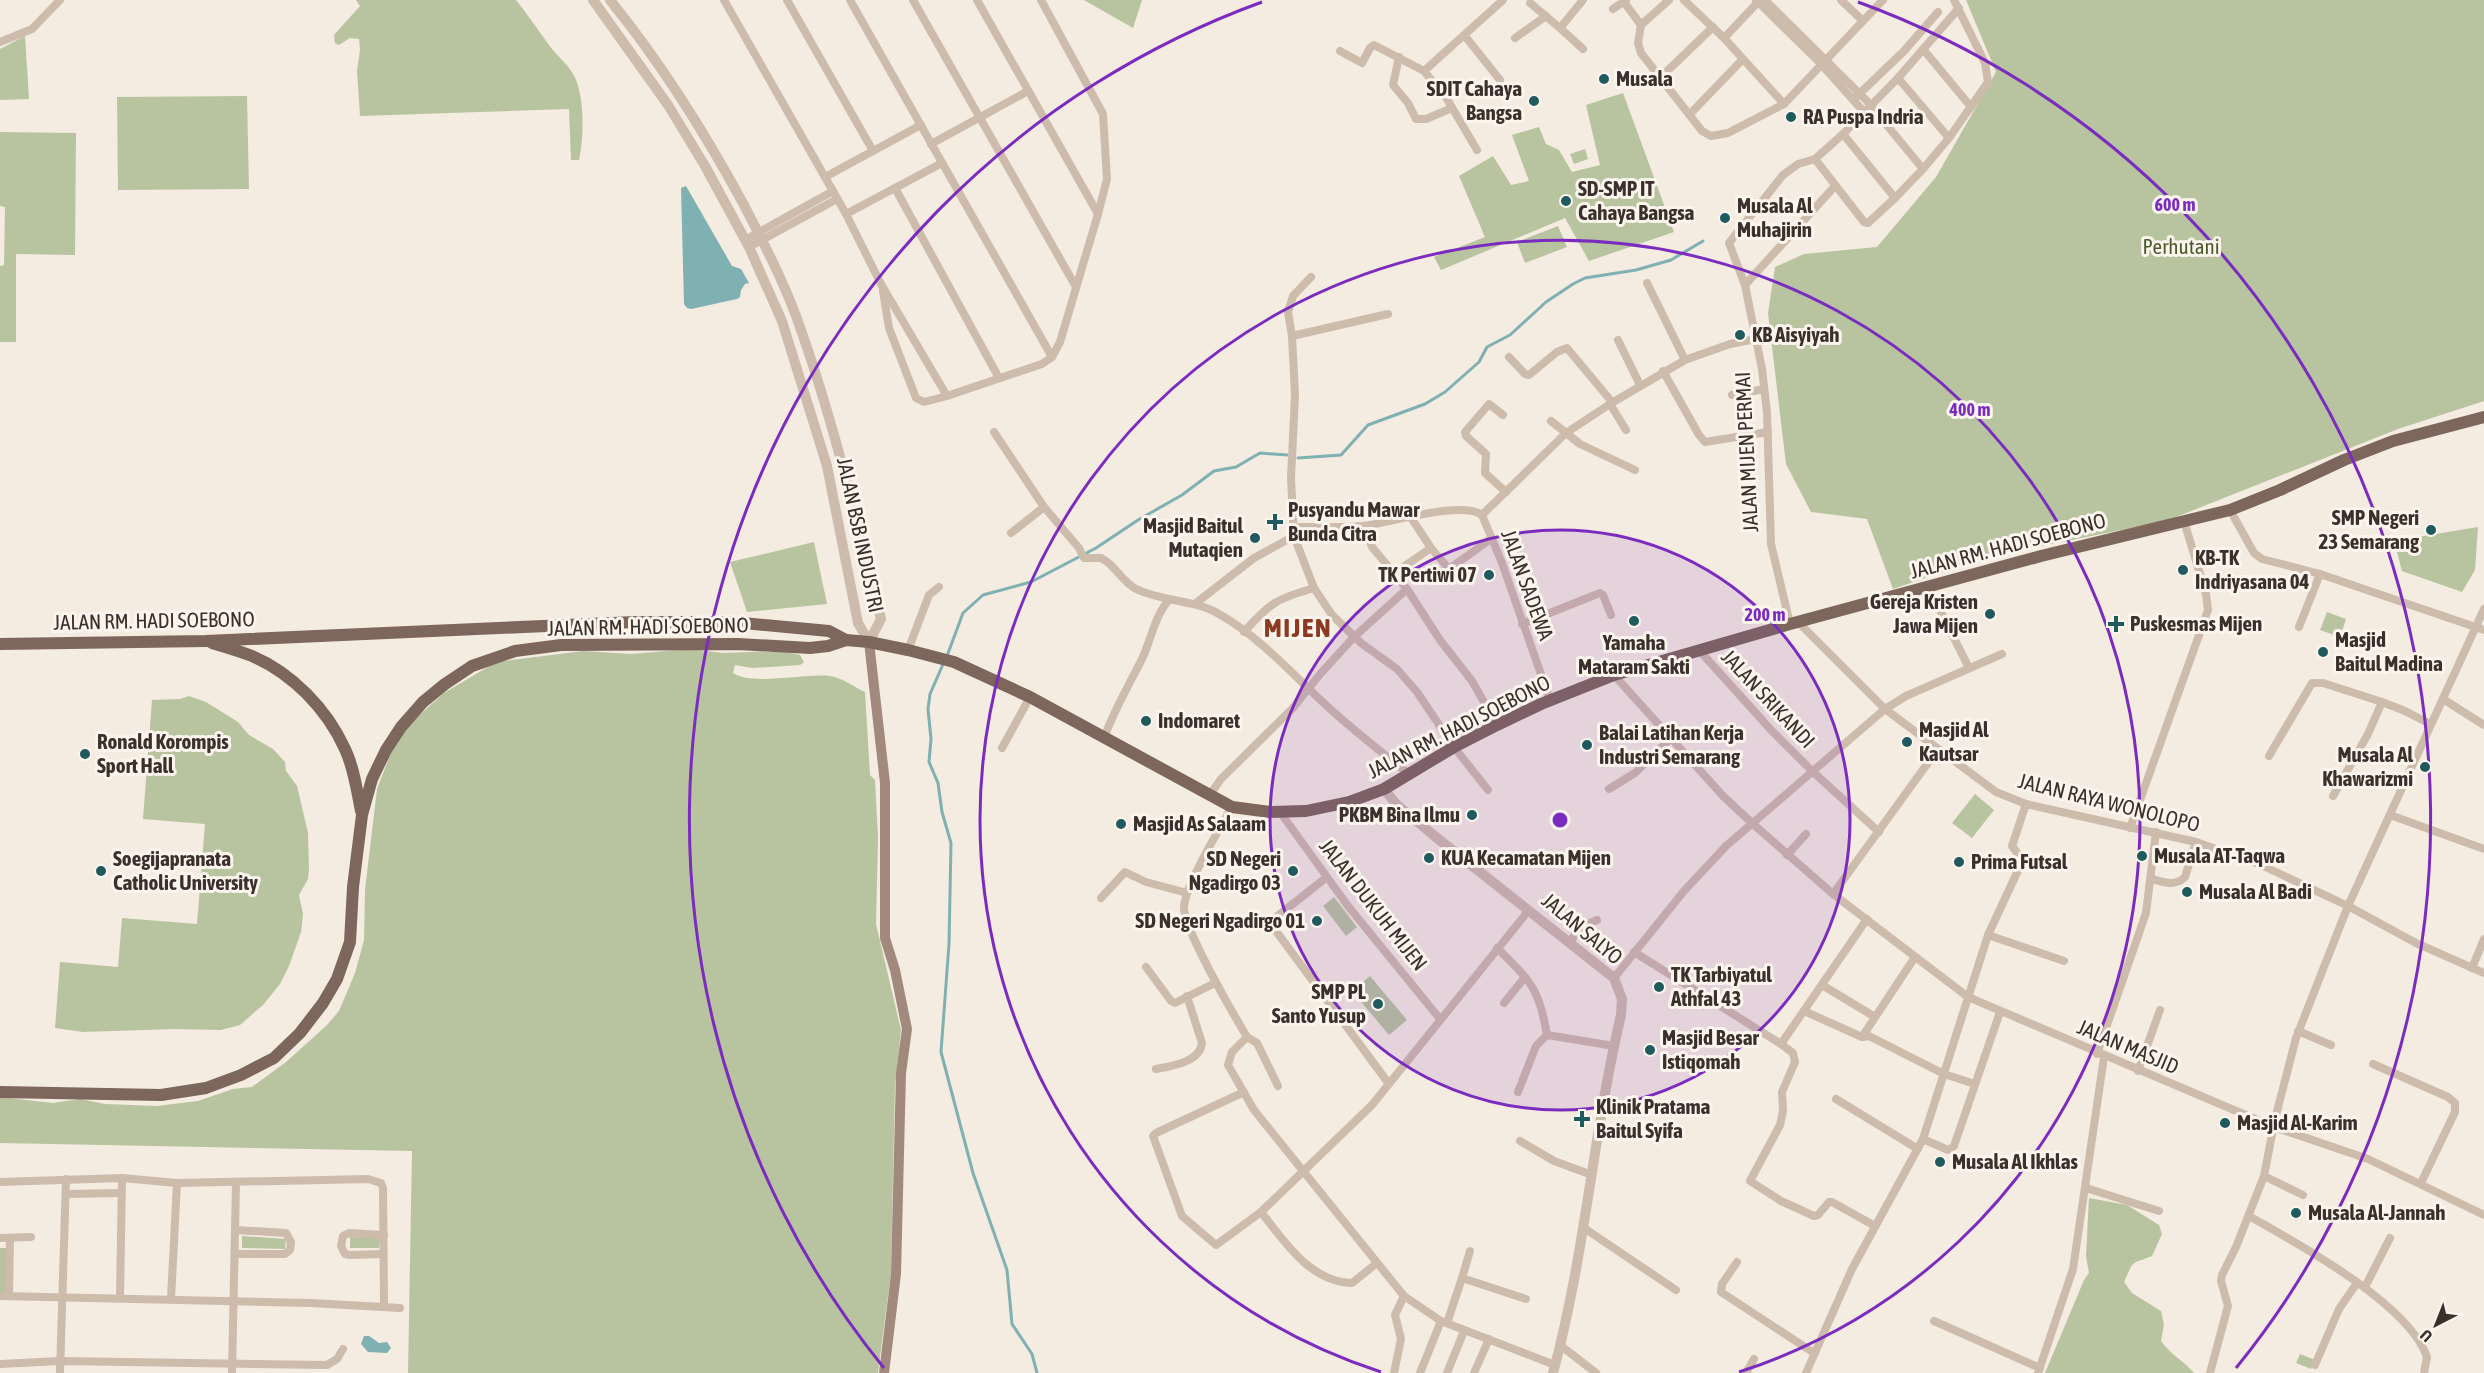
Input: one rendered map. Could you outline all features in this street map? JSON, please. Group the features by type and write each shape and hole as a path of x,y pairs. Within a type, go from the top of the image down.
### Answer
{"main road":[{"name":"JALAN RM. HADI SOEBONO","path":"0,644 206,641 634,622 748,622 829,631 846,640 869,642 939,656 954,662 1030,697 1232,807 1280,812 1324,808 1384,789 1454,747 1497,725 1550,700 1614,675 2041,556 2230,510 2393,441 2484,417"},
{"name":"JALAN RM. HADI SOEBONO","path":"0,1092 161,1095 206,1088 241,1075 274,1058 300,1034 338,979 350,942 353,887 362,815 372,779 386,750 401,727 423,702 472,666 515,651 561,645 738,644 810,648 828,646 846,640"},
{"path":"206,641 253,656 285,676 307,694 333,726 345,749 354,775 362,815"},
{"path":"869,642 885,783 883,916 885,938 895,970 907,1029 901,1073 897,1274 884,1373"}],"street":[{"path":"0,42 32,28 60,0"},
{"name":"JALAN BSB INDUSTRI","path":"593,0 668,105 705,166 747,244 782,321 827,466 858,623 869,642"},
{"name":"JALAN BSB INDUSTRI","path":"610,0 681,96 718,158 760,236 796,316 844,466 881,619 869,642"},
{"path":"724,0 846,214 881,284 946,396"},
{"path":"787,0 873,151"},
{"path":"850,0 1052,357"},
{"path":"913,0 1076,287"},
{"path":"977,0 1098,214"},
{"path":"881,284 889,328 916,398 924,402 1042,364 1052,357 1067,321 1107,179 1103,114 1041,0"},
{"path":"1424,71 1503,0"},
{"path":"1560,28 1583,0"},
{"path":"1669,0 1641,25 1638,48 1702,131 1711,136 1722,134 1785,104 1883,0"},
{"path":"1684,0 1724,38 1785,104"},
{"path":"1841,0 1863,21"},
{"path":"1954,0 1959,8 1982,57 1988,76 1986,86 1949,138 1923,169 1875,218 1866,223 1815,159 1898,78 1959,8"},
{"path":"1530,1 1583,49"},
{"path":"1613,9 1625,1 1641,25"},
{"path":"1724,38 1760,1 1824,63 1923,169"},
{"path":"1856,97 1904,51 1938,12"},
{"path":"1515,38 1546,16"},
{"path":"1660,78 1713,27"},
{"path":"1465,36 1500,80"},
{"path":"1340,51 1359,63 1364,62 1370,48 1374,45 1424,71 1452,108 1477,150"},
{"path":"1923,49 1971,107"},
{"path":"1399,57 1394,85 1408,103 1416,119 1426,118 1452,108"},
{"path":"1690,114 1743,59"},
{"path":"1898,78 1949,138"},
{"path":"931,144 1028,91"},
{"path":"825,177 921,125"},
{"path":"1843,134 1895,198"},
{"name":"JALAN MIJEN PERMAI","path":"1794,623 1771,544 1768,432 1756,339 1745,285 1729,245 1730,240 1783,175 1798,164 1815,159"},
{"path":"846,214 942,163"},
{"path":"1745,285 1835,186"},
{"path":"895,188 999,378"},
{"path":"747,244 835,195"},
{"path":"1311,277 1300,287 1289,303 1288,312 1292,336 1295,395 1291,478 1294,532 1314,588 1332,615 1354,637 1397,669 1417,692 1454,747 1488,790"},
{"path":"1647,283 1685,360"},
{"path":"1292,336 1388,314"},
{"path":"1196,603 1254,558 1294,532 1364,526 1410,516 1449,511 1478,512 1482,515 1566,433 1611,403 1685,360 1730,344 1756,339"},
{"path":"1618,340 1640,385"},
{"path":"1509,357 1525,374 1529,375 1557,352 1567,348 1611,403 1626,430"},
{"path":"1663,371 1702,440 1709,442 1768,432"},
{"path":"1732,395 1764,388"},
{"path":"1503,415 1489,404 1465,432 1466,436 1486,454 1485,473 1506,492"},
{"path":"1551,421 1580,444 1635,470"},
{"path":"994,432 1044,507 1079,548 1084,558 1101,558 1110,563 1134,588 1169,600 1196,603 1220,614 1409,774"},
{"path":"1011,533 1044,507"},
{"path":"2230,510 2258,557 2320,574 2480,628"},
{"name":"JALAN SADEWA","path":"1482,515 1550,700"},
{"path":"1410,516 1431,548 1449,569 1492,538"},
{"path":"2130,828 2208,610 2206,594 2184,521"},
{"path":"1364,526 1372,547 1407,589 1440,640 1472,681 1497,725"},
{"path":"1393,574 1431,548"},
{"path":"2299,627 2320,574"},
{"path":"908,650 929,595 939,586"},
{"path":"1244,632 1266,607 1288,595 1314,588"},
{"path":"1929,588 1968,668"},
{"path":"1209,796 1221,779 1292,709 1354,637 1407,589"},
{"path":"1522,624 1600,593 1603,594 1611,615"},
{"path":"1104,738 1153,636 1163,606 1169,600"},
{"path":"2210,1373 2228,1306 2221,1281 2222,1275 2264,1176 2282,1089 2298,1031 2348,906 2430,724 2480,628 2484,609"},
{"name":"JALAN RAYA WONOLOPO","path":"1794,623 1885,709 1995,792 2026,804 2196,842 2259,864 2348,906 2416,943 2484,973"},
{"name":"JALAN SRIKANDI","path":"1699,650 1729,686 1812,771 1879,832"},
{"path":"1614,978 1684,891 1726,846 1885,709 1906,696 2002,654"},
{"name":"JALAN MASJID","path":"1614,675 1670,740 1753,824 1833,894 1968,998 2274,1127 2368,1159 2484,1215"},
{"path":"2269,756 2312,683 2323,683 2382,702 2430,724"},
{"path":"1002,748 1030,697"},
{"path":"2443,699 2484,725"},
{"path":"2333,796 2382,702"},
{"path":"1609,789 1635,773 1670,740"},
{"path":"1833,894 1938,749"},
{"name":"JALAN SALYO","path":"1384,789 1416,821 1614,978 1622,999 1622,1015 1614,1046 1584,1228 1554,1369"},
{"path":"1806,1373 1852,1269 1923,1139 1988,935 2021,864 2021,858 2012,846 2026,804"},
{"path":"1232,807 1187,892 1184,912 1215,983 1247,1037 1257,1043 1278,1086"},
{"name":"JALAN DUKUH MIJEN","path":"1280,812 1327,877 1440,1019"},
{"path":"2390,815 2484,849"},
{"path":"1934,1321 2039,1371 2073,1269 2086,1188 2101,1055 2142,928 2152,879 2156,832"},
{"path":"1787,855 1806,834"},
{"path":"2152,879 2170,884 2182,881 2196,842"},
{"path":"1101,898 1125,872 1146,882 1187,892"},
{"path":"1327,877 1275,918 1273,927 1389,1084"},
{"path":"1244,1092 1153,1136 1182,1216 1211,1243 1220,1244 1261,1212 1372,1105 1529,910"},
{"path":"1781,1044 1867,919"},
{"path":"1569,942 1583,926 1597,920"},
{"path":"1988,935 2064,961"},
{"path":"2472,968 2484,939"},
{"path":"1497,948 1531,983 1543,1008 1547,1035"},
{"path":"1634,952 1793,1053 1794,1062 1782,1092 1783,1111 1780,1125 1750,1181 1780,1201 1814,1216 1832,1202 1875,1226"},
{"path":"1862,1037 1915,957"},
{"path":"1146,967 1171,1001 1175,1003 1215,983"},
{"path":"1504,1003 1525,976"},
{"path":"1822,985 1875,1017"},
{"path":"1156,1069 1178,1065 1199,1053 1201,1049 1202,1043 1187,996"},
{"path":"2138,1071 2160,1010"},
{"path":"1804,1011 1862,1037 1869,1036 1944,1074 1975,1084"},
{"path":"1923,1139 1948,1150 1952,1149 2000,1012"},
{"path":"2298,1031 2331,1044"},
{"path":"1547,1035 1614,1046"},
{"path":"1518,1092 1536,1046 1547,1035"},
{"path":"1247,1037 1232,1052 1228,1058 1228,1065 1254,1110 1404,1296 1444,1322 1489,1339 1554,1369"},
{"path":"2373,1064 2448,1097 2455,1103 2455,1112 2421,1183"},
{"path":"1836,1099 1918,1149"},
{"path":"1520,1141 1554,1161 1592,1175"},
{"path":"2264,1176 2303,1195"},
{"path":"120,1297 122,1178"},
{"path":"0,1182 122,1178 177,1183 355,1178 376,1180 383,1188 384,1305"},
{"path":"60,1373 66,1179"},
{"path":"171,1299 177,1183"},
{"path":"232,1369 236,1183"},
{"path":"2086,1188 2160,1211"},
{"path":"66,1194 121,1193"},
{"path":"1261,1212 1303,1263 1337,1282 1352,1283 1377,1263"},
{"path":"2249,1215 2307,1249 2361,1285 2413,1330 2427,1357 2424,1373"},
{"path":"1584,1228 1676,1290"},
{"path":"236,1230 286,1233 291,1242 290,1250 285,1254 236,1254"},
{"path":"383,1254 350,1256 342,1250 341,1240 349,1233 384,1235"},
{"path":"31,1237 5,1238 4,1296 120,1297 384,1305 400,1308"},
{"path":"2315,1365 2339,1309 2361,1285 2390,1238"},
{"path":"1420,1373 1444,1322 1470,1251"},
{"path":"1737,1262 1722,1284 1721,1292 1814,1353"},
{"path":"1462,1278 1526,1299"},
{"path":"1394,1373 1401,1339 1395,1315 1404,1296"},
{"path":"1447,1373 1464,1331"},
{"path":"1474,1373 1489,1339"},
{"path":"1560,1344 1596,1373"},
{"path":"0,1364 60,1361 232,1369 327,1365 337,1359 343,1349"},
{"path":"1746,1373 1754,1359"}],"green space":[{"path":"356,0 516,0 552,49 571,70 577,82 582,116 579,160 571,160 569,109 360,116 357,71 359,39 350,38 339,45 335,43 334,35 360,6"},
{"path":"1084,0 1142,0 1133,28"},
{"name":"Perhutani","path":"1966,0 2484,0 2484,401 2398,429 2166,521 1987,557 1893,589 1867,519 1811,512 1786,464 1768,313 1775,267 1804,254 1877,247 1936,177 1996,72"},
{"path":"25,36 29,99 0,100 0,49"},
{"path":"1623,93 1674,232 1589,261 1565,218 1441,270 1434,257 1485,237 1459,176 1493,156 1511,185 1529,181 1512,135 1539,127 1546,144 1559,150 1572,172 1600,165 1586,105"},
{"path":"247,96 249,189 118,190 117,97"},
{"path":"0,132 76,133 75,255 16,254 16,342 0,342 0,266 4,265 5,207 0,206"},
{"path":"1585,149 1588,159 1574,164 1570,154"},
{"path":"1558,226 1567,247 1525,263 1517,242"},
{"path":"2478,527 2475,570 2462,592 2402,571 2394,541"},
{"path":"814,542 827,604 747,612 730,562"},
{"path":"2327,612 2346,619 2340,637 2320,630"},
{"path":"690,649 723,653 782,651 800,655 804,662 800,665 752,668 735,665 733,673 753,679 830,676 865,692 870,775 875,780 878,838 876,924 901,1030 895,1086 891,1273 878,1373 408,1373 412,1151 0,1143 0,1097 53,1103 80,1099 105,1104 157,1106 198,1101 233,1089 252,1087 286,1062 327,1025 339,1011 355,973 364,940 365,890 377,789 392,750 405,728 444,693 496,662 583,651 631,654"},
{"path":"189,696 206,702 238,722 249,735 273,749 285,762 286,771 297,786 308,833 309,870 308,879 299,895 303,914 301,932 289,966 280,984 263,1005 240,1025 221,1030 83,1032 55,1028 60,962 118,967 122,918 197,924 205,824 143,819 152,700 180,699"},
{"path":"1975,794 1994,810 1972,838 1952,823"},
{"path":"1334,897 1357,927 1346,936 1323,906"},
{"path":"1370,976 1407,1020 1389,1035 1352,991"},
{"path":"2089,1198 2127,1205 2159,1225 2162,1234 2152,1256 2134,1263 2124,1282 2132,1293 2161,1311 2164,1325 2161,1341 2194,1373 2045,1373 2089,1273 2086,1256"},
{"path":"242,1236 286,1239 285,1249 242,1248"},
{"path":"350,1237 380,1238 379,1248 350,1248"},
{"path":"0,1248 7,1248 6,1294 0,1294"},
{"path":"2300,1354 2315,1360 2311,1369 2296,1363"}],"water":[{"path":"686,186 732,266 741,269 749,283 745,284 737,299 691,309 684,304 681,188"},
{"path":"364,1336 369,1336 379,1343 387,1342 391,1348 387,1353 368,1352 361,1344"}],"waterway":[{"path":"1298,458 1341,455 1368,425 1425,404 1445,392 1479,362 1487,347 1510,335 1546,302 1573,284 1585,278 1636,270 1671,260 1703,241"},
{"path":"947,656 963,613 983,595 1031,582 1096,548 1138,520 1182,495 1214,471 1236,467 1260,453 1287,455"},
{"path":"944,662 930,694 928,709 931,739 929,762 938,783 942,812 951,843 949,944 941,1052 973,1173 1007,1270 1012,1324 1032,1354 1037,1373"}],"place":[{"name":"Musala","path":"1604,79"},
{"name":"SDIT Cahaya Bangsa","path":"1534,101"},
{"name":"RA Puspa Indria","path":"1791,117"},
{"name":"SD-SMP IT Cahaya Bangsa","path":"1566,201"},
{"name":"Musala Al Muhajirin","path":"1725,218"},
{"name":"KB Aisyiyah","path":"1740,335"},
{"name":"Pusyandu Mawar Bunda Citra","path":"1275,522"},
{"name":"SMP Negeri 23 Semarang","path":"2431,530"},
{"name":"Masjid Baitul Mutaqien","path":"1255,538"},
{"name":"KB-TK Indriyasana 04","path":"2183,570"},
{"name":"TK Pertiwi 07","path":"1489,575"},
{"name":"Gereja Kristen Jawa Mijen","path":"1990,614"},
{"name":"Yamaha Mataram Sakti","path":"1634,621"},
{"name":"Puskesmas Mijen","path":"2116,624"},
{"name":"Masjid Baitul Madina","path":"2323,652"},
{"name":"Indomaret","path":"1146,721"},
{"name":"Masjid Al Kautsar","path":"1907,742"},
{"name":"Balai Latihan Kerja Industri Semarang","path":"1587,745"},
{"name":"Ronald Korompis Sport Hall","path":"85,754"},
{"name":"Musala Al Khawarizmi","path":"2425,767"},
{"name":"PKBM Bina Ilmu","path":"1472,815"},
{"name":"Masjid As Salaam","path":"1121,824"},
{"name":"Musala AT-Taqwa","path":"2142,856"},
{"name":"KUA Kecamatan Mijen","path":"1429,858"},
{"name":"Prima Futsal","path":"1959,862"},
{"name":"Soegijapranata Catholic University","path":"101,871"},
{"name":"SD Negeri Ngadirgo 03","path":"1293,871"},
{"name":"Musala Al Badi","path":"2187,892"},
{"name":"SD Negeri Ngadirgo 01","path":"1317,921"},
{"name":"TK Tarbiyatul Athfal 43","path":"1659,987"},
{"name":"SMP PL Santo Yusup","path":"1378,1004"},
{"name":"Masjid Besar Istiqomah","path":"1650,1050"},
{"name":"Klinik Pratama Baitul Syifa","path":"1582,1119"},
{"name":"Masjid Al-Karim","path":"2225,1123"},
{"name":"Musala Al Ikhlas","path":"1940,1162"},
{"name":"Musala Al-Jannah","path":"2296,1213"}],"district":[{"name":"MIJEN","path":"1298,628"}]}
